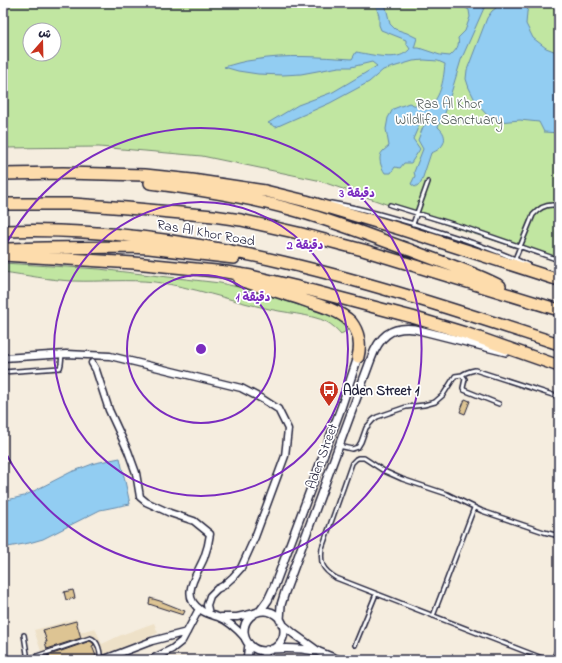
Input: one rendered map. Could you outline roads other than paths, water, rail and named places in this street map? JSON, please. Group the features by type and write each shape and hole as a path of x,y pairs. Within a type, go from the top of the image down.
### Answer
{"highway":[{"path":"3,174 63,173 144,175 192,180 265,191 306,201 400,229 556,278"},
{"path":"94,174 122,180 201,190 289,209 351,229 475,275 499,285 514,296"},
{"name":"Ras Al Khor Road","path":"3,204 114,207 157,210 241,220 363,250 559,310"},
{"name":"Ras Al Khor Road","path":"3,231 99,233 162,239 235,251 379,287 559,344"},
{"path":"3,249 130,247 236,258 265,258"},
{"path":"3,255 134,263 226,272 251,276 412,317 465,333 559,366"},
{"path":"194,269 254,284 339,314 351,323 357,332 360,346 358,357"}],"street":[{"name":"Aden Street","path":"281,622 281,605 285,592 374,350 382,339 390,332 407,328 508,353 532,356"},
{"path":"3,358 62,354 110,356 241,388 278,409 288,429 285,456 255,537 240,568 228,582 217,589 210,596 207,605 209,614"},
{"name":"Aden Street","path":"257,612 268,600 274,587 341,408 358,357"},
{"path":"92,363 98,375 109,410 128,451 136,473 140,497 152,505 194,521 210,534 204,557 191,586 191,600 199,609 220,617 237,617 268,611 274,614 294,634 319,652"},
{"path":"150,660 177,646 182,641 199,609"},
{"path":"247,660 247,641 244,631 245,624 249,618 257,612"},
{"path":"220,617 238,630 254,648 260,650 288,648 303,649 319,652 339,660"},
{"path":"262,660 269,649 276,646 283,636 281,622"},
{"path":"101,660 152,640 187,632"}],"lane":[{"path":"413,224 428,182"},
{"path":"306,201 331,203 352,207 413,224 488,248 530,266"},
{"path":"390,205 469,229 559,260"},
{"path":"515,259 535,212 544,206 559,206"},
{"path":"536,269 556,278"},
{"path":"3,372 60,368 62,364 62,354"},
{"path":"339,446 352,449 358,447 366,428 377,417 406,407 435,402 443,395 456,376 462,375 470,370 480,371 559,397"},
{"path":"462,375 466,380 463,388 464,390 499,404"},
{"path":"547,660 336,578 328,573 323,566 321,558 322,548 351,466 358,458 364,458 391,475 447,494 474,508 559,536"},
{"path":"433,616 474,508"},
{"path":"355,645 376,594"},
{"path":"24,635 28,660 93,638 96,642 101,660"},
{"path":"553,660 559,646"}],"water":[{"path":"375,3 385,3 390,24 395,29 417,38 414,48 450,56 457,48 458,38 465,31 470,17 469,10 461,5 461,3 489,3 484,8 461,60 442,123 439,123 438,127 444,135 444,142 439,149 431,153 421,183 415,187 411,184 423,149 418,140 423,127 428,122 427,120 420,123 413,139 420,149 411,163 404,163 400,168 395,167 391,173 385,173 381,165 380,156 381,153 389,146 386,129 388,118 393,109 409,103 426,110 438,95 445,64 438,61 413,61 383,70 369,82 330,103 276,127 268,123 298,105 333,92 377,66 372,62 351,67 339,67 301,74 283,75 258,74 224,67 246,61 278,57 303,56 352,59 356,52 388,57 406,53 410,49 406,43 406,40 381,30"},
{"path":"492,3 528,3 526,24 533,38 546,48 559,53 559,133 544,132 539,122 520,120 499,122 487,115 477,104 466,79 467,70 487,18 496,8"},
{"path":"120,458 130,504 100,510 43,539 3,548 3,501 24,496 71,472 95,463"}],"place":[{"name":"Aden Street 1","path":"329,407"}],"park label":[{"name":"Ras Al Khor Wildlife Sanctuary","path":"449,112"}]}
